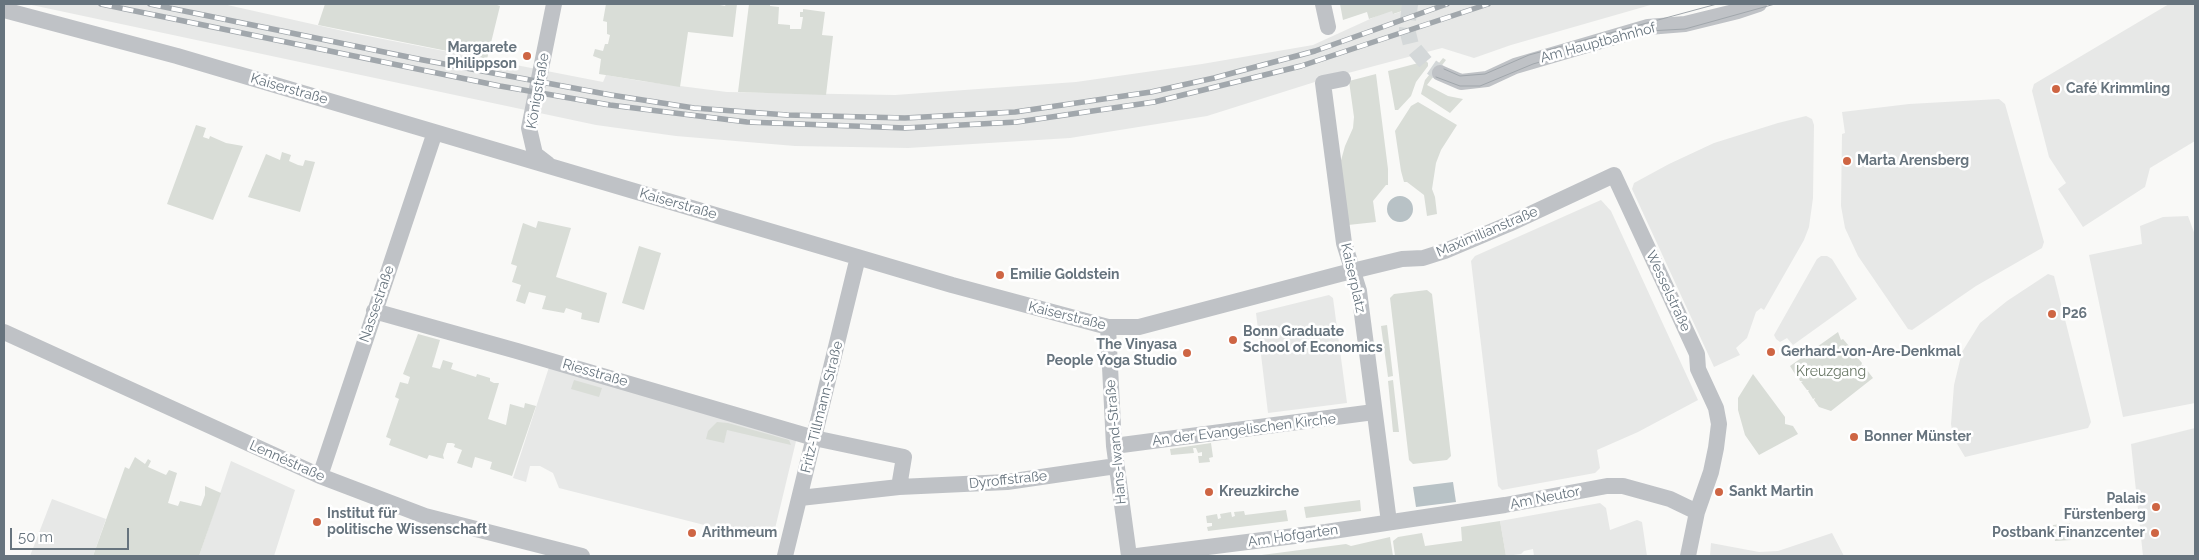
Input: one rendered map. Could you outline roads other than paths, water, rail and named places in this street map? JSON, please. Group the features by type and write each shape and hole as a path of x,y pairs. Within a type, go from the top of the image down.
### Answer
{"street":[{"name":"Königstraße","path":"554,4 529,128 535,154 541,161 554,168"},
{"path":"1323,4 1328,27"},
{"name":"Am Hauptbahnhof","path":"1440,73 1461,82 1487,79 1515,66 1648,27 1685,24 1738,12 1759,4"},
{"name":"Kaiserstraße","path":"4,10 177,56 952,286 1108,327 1140,327 1354,271"},
{"name":"Kaiserplatz","path":"1343,79 1324,83 1344,243 1359,292 1389,522"},
{"name":"Nassestraße","path":"320,476 435,132"},
{"name":"Maximilianstraße","path":"1354,271 1402,259 1423,258 1445,251 1614,175"},
{"name":"Wesselstraße","path":"1614,175 1697,354 1698,369 1716,408 1719,424 1716,448 1711,472 1697,512"},
{"name":"Fritz-Tillmann-Straße","path":"785,556 858,258"},
{"name":"Riesstraße","path":"374,311 814,438"},
{"name":"Hans-Iwand-Straße","path":"1108,327 1114,446 1129,556"},
{"name":"Lennéstraße","path":"4,332 320,476 425,516 554,553 582,556"},
{"name":"An der Evangelischen Kirche","path":"1114,446 1374,412"},
{"path":"814,438 904,457 899,487"},
{"name":"Dyroffstraße","path":"800,498 899,487 1007,482 1116,466"},
{"name":"Am Neutor","path":"1389,522 1505,505 1607,486 1623,486 1670,499 1697,512"},
{"path":"1688,556 1697,512"},
{"name":"Am Hofgarten","path":"1137,556 1389,522"}],"tunnel":[{"path":"1410,4 1407,29 1411,45 1427,64 1440,73"}],"tram line":[{"path":"1444,69 1460,76 1485,74 1529,55 1717,4"},
{"path":"1436,77 1460,86 1480,86 1533,64 1648,31 1685,29 1775,4"}],"railway":[{"path":"101,4 500,86 610,105 747,122 905,128 1017,122 1154,102 1301,66 1488,4"},
{"path":"150,4 423,60 611,95 694,108 787,115 905,118 1015,112 1151,92 1214,78 1315,51 1447,4"}],"place":[{"name":"Margarete Philippson","path":"527,56"},
{"name":"Café Krimmling","path":"2056,89"},
{"name":"Marta Arensberg","path":"1847,161"},
{"name":"Emilie Goldstein","path":"1000,275"},
{"name":"P26","path":"2052,314"},
{"name":"Bonn Graduate School of Economics","path":"1233,340"},
{"name":"Gerhard-von-Are-Denkmal","path":"1771,352"},
{"name":"The Vinyasa People Yoga Studio","path":"1187,353"},
{"name":"Bonner Münster","path":"1854,437"},
{"name":"Kreuzkirche","path":"1209,492"},
{"name":"Sankt Martin","path":"1719,492"},
{"name":"Palais Fürstenberg","path":"2156,507"},
{"name":"Institut für politische Wissenschaft","path":"317,522"},
{"name":"Arithmeum","path":"692,533"},
{"name":"Postbank Finanzcenter","path":"2155,533"}],"park label":[{"name":"Kreuzgang","path":"1831,372"}]}
